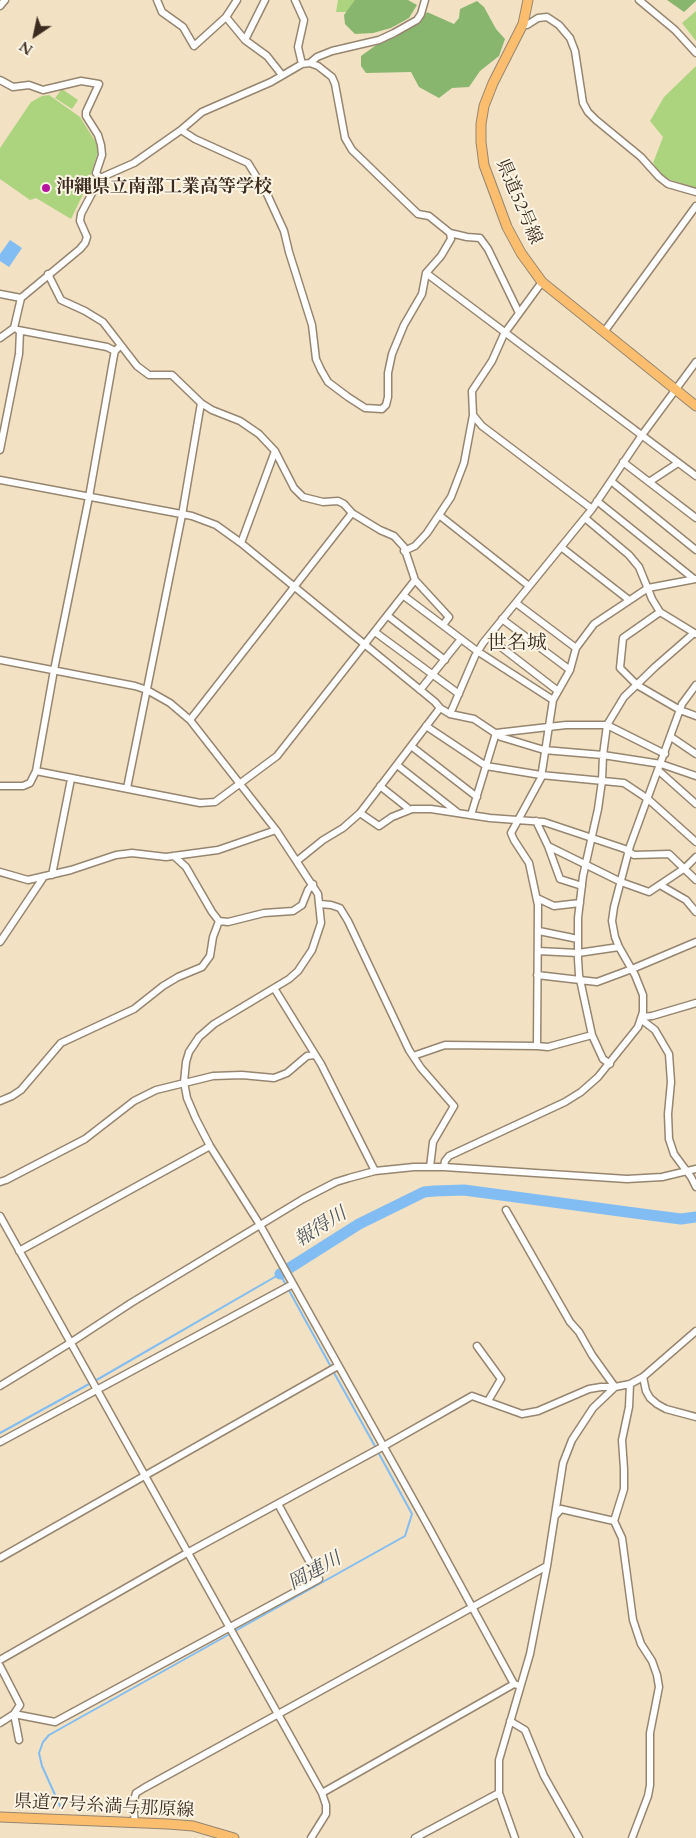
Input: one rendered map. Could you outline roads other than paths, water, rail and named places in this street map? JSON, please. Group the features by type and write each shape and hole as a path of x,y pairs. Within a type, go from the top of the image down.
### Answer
{"main road":[{"name":"県道52号線","path":"528,0 523,24 487,97 481,124 482,159 507,226 527,262 542,282 696,406"},
{"name":"県道77号糸満与那原線","path":"0,1818 135,1822 193,1826 219,1832 234,1838"}],"street":[{"path":"0,6 4,0"},
{"path":"157,0 162,12 183,27 194,46 226,17 237,0"},
{"path":"246,40 265,0"},
{"path":"295,0 304,20 298,47 302,64"},
{"path":"310,63 317,57 332,51 379,40 394,33 417,20 425,0"},
{"path":"639,0 675,30 696,53"},
{"path":"226,17 246,40 266,56 282,74"},
{"path":"523,24 527,25 538,18 547,18 559,25 570,38 575,50 583,103 588,112 641,157 668,184 696,192"},
{"path":"0,450 19,354 17,330 21,298 85,243 87,237 80,220 81,214 100,178 134,163 182,130 202,112 271,82 302,64 310,63 318,66 332,76 336,84 345,138 352,150 418,214 429,216 450,233 480,238 488,249 519,313"},
{"path":"0,80 13,87 29,85 43,90 81,81 100,84 86,112 101,145 102,155 96,173 100,178"},
{"path":"182,130 195,139 248,163 267,194 281,223 312,325 316,359 320,370 328,382 366,408 382,410 386,405 388,374 392,354 404,326 422,294 426,273 442,256 451,239 450,233"},
{"path":"604,332 696,206"},
{"path":"426,273 504,334 642,434 696,476"},
{"path":"48,274 61,300 103,322 118,348 137,366 150,374 172,375 201,403 212,410 240,421 259,434 275,451 294,488 303,497 323,502 338,501 344,504 352,514 400,541 415,580 449,617 443,626"},
{"path":"404,551 415,546 451,497 460,477 473,414 472,391 492,361 504,334 542,282"},
{"path":"0,294 21,298"},
{"path":"0,338 17,330 118,348"},
{"path":"0,786 24,786 30,783 36,772 54,670 118,348"},
{"path":"450,714 477,651 592,509 642,434 696,362"},
{"path":"127,788 182,515 201,403"},
{"path":"473,414 482,426 592,509"},
{"path":"241,543 275,451"},
{"path":"624,462 696,518"},
{"path":"649,482 678,463"},
{"path":"0,480 192,516 216,525 241,543 440,708 450,714 474,719 505,738 544,750 602,755 696,776"},
{"path":"610,481 696,550"},
{"path":"597,501 695,579"},
{"path":"190,720 352,514"},
{"path":"439,515 529,586"},
{"path":"584,518 629,555 639,567 660,612 695,634 624,697 607,725 602,755 602,781 598,809 585,864 582,886 578,954 581,981 592,1035 603,1059 610,1064"},
{"path":"561,547 629,600"},
{"path":"537,1046 537,898 529,863 511,833 541,775 547,728 553,700 570,670 576,648 594,624 648,588 695,579"},
{"path":"36,772 200,803 215,802 277,756 415,580"},
{"path":"404,596 477,651 553,700"},
{"path":"516,603 576,648"},
{"path":"660,612 623,638 620,668 637,685 680,710 696,716"},
{"path":"388,616 445,660"},
{"path":"502,620 570,670"},
{"path":"375,632 459,694"},
{"path":"488,637 558,690"},
{"path":"420,690 462,639"},
{"path":"0,660 135,686 170,703 190,720 276,830 313,884 318,894 321,924 312,950 298,972 205,1030 189,1052 186,1062 184,1082 187,1098 210,1146 260,1225 517,1685"},
{"path":"444,1167 445,1161 449,1156 573,1097 590,1085 610,1064 642,1018 643,995 641,986 619,948 612,920 628,852 680,710 687,696 696,685"},
{"path":"297,861 323,840 343,828 360,813 440,708"},
{"path":"496,733 607,725 665,754"},
{"path":"426,726 486,766 541,775 624,783 648,799 696,842"},
{"path":"471,815 496,733"},
{"path":"671,737 696,754"},
{"path":"411,746 477,797"},
{"path":"397,765 458,813"},
{"path":"660,768 696,804"},
{"path":"52,876 71,779"},
{"path":"380,786 409,809"},
{"path":"360,813 379,826 409,809 431,809 544,822 625,849 634,855 669,854 696,880"},
{"path":"536,821 548,846 560,879 582,886"},
{"path":"0,872 24,880 43,878 116,855 132,853 166,857 218,850 276,830"},
{"path":"548,846 621,882 649,892 685,868 696,857"},
{"path":"174,856 186,867 219,921 228,922 264,913 293,911 302,905 308,890 313,884"},
{"path":"0,942 43,878"},
{"path":"660,885 686,900 696,912"},
{"path":"537,898 554,906 580,903"},
{"path":"320,904 340,908 348,921 401,1036 413,1056 454,1106 433,1142 430,1167"},
{"path":"0,1101 21,1090 61,1043 134,1009 171,982 202,967 210,956 213,936 219,921"},
{"path":"538,931 578,938"},
{"path":"538,975 597,982 632,970 696,942"},
{"path":"538,951 578,954 619,948"},
{"path":"274,988 315,1054 375,1171"},
{"path":"642,1018 696,1003"},
{"path":"642,1018 655,1030 669,1054 671,1082 668,1114 669,1139 674,1154 696,1188"},
{"path":"413,1056 445,1044 548,1047 592,1035"},
{"path":"0,1182 85,1139 134,1101 156,1090 213,1076 242,1075 274,1078 287,1073 307,1056 315,1054"},
{"path":"19,1251 210,1146"},
{"path":"0,1386 131,1303 260,1225 328,1186 349,1178 375,1171 430,1167 614,1179 650,1178 696,1169"},
{"path":"506,1210 570,1322 579,1332 592,1355 615,1387"},
{"path":"0,1216 322,1793 326,1805 326,1814 311,1838"},
{"path":"0,1442 95,1388 292,1282"},
{"path":"0,1660 187,1553 472,1396 511,1411 528,1414 589,1389 630,1384 643,1377 696,1331"},
{"path":"477,1346 502,1379 488,1401"},
{"path":"0,1558 338,1366"},
{"path":"643,1377 646,1391 657,1404 666,1410 696,1417"},
{"path":"630,1384 629,1407 622,1440 624,1488 614,1521 622,1538 632,1620 637,1636 652,1662 659,1687 650,1733 650,1785 648,1796 632,1838"},
{"path":"515,1838 499,1793 499,1760 510,1721 517,1685 530,1654 547,1566 563,1463 572,1440 594,1408 615,1387"},
{"path":"14,1714 55,1722 319,1579 278,1504"},
{"path":"554,1517 561,1509 614,1521"},
{"path":"135,1822 133,1803 136,1794 547,1566"},
{"path":"0,1666 20,1705 14,1714 0,1723"},
{"path":"322,1793 517,1685"},
{"path":"14,1714 19,1740"},
{"path":"510,1721 525,1730 544,1776 579,1838"},
{"path":"415,1838 499,1793"}],"water":[{"path":"10,240 22,248 9,267 0,261 0,254"}],"waterway":[{"name":"報得川","path":"280,1274 359,1224 424,1192 464,1190 681,1219 696,1217"},
{"name":"報得川","path":"0,1433 100,1378 280,1274 331,1367"},
{"name":"岡連川","path":"333,1371 376,1448"},
{"name":"岡連川","path":"61,1808 42,1766 39,1753 43,1742 49,1735 405,1536 412,1514 378,1452"}],"place":[{"name":"沖縄県立南部工業高等学校","path":"46,188"}],"district":[{"name":"世名城","path":"517,644"}]}
